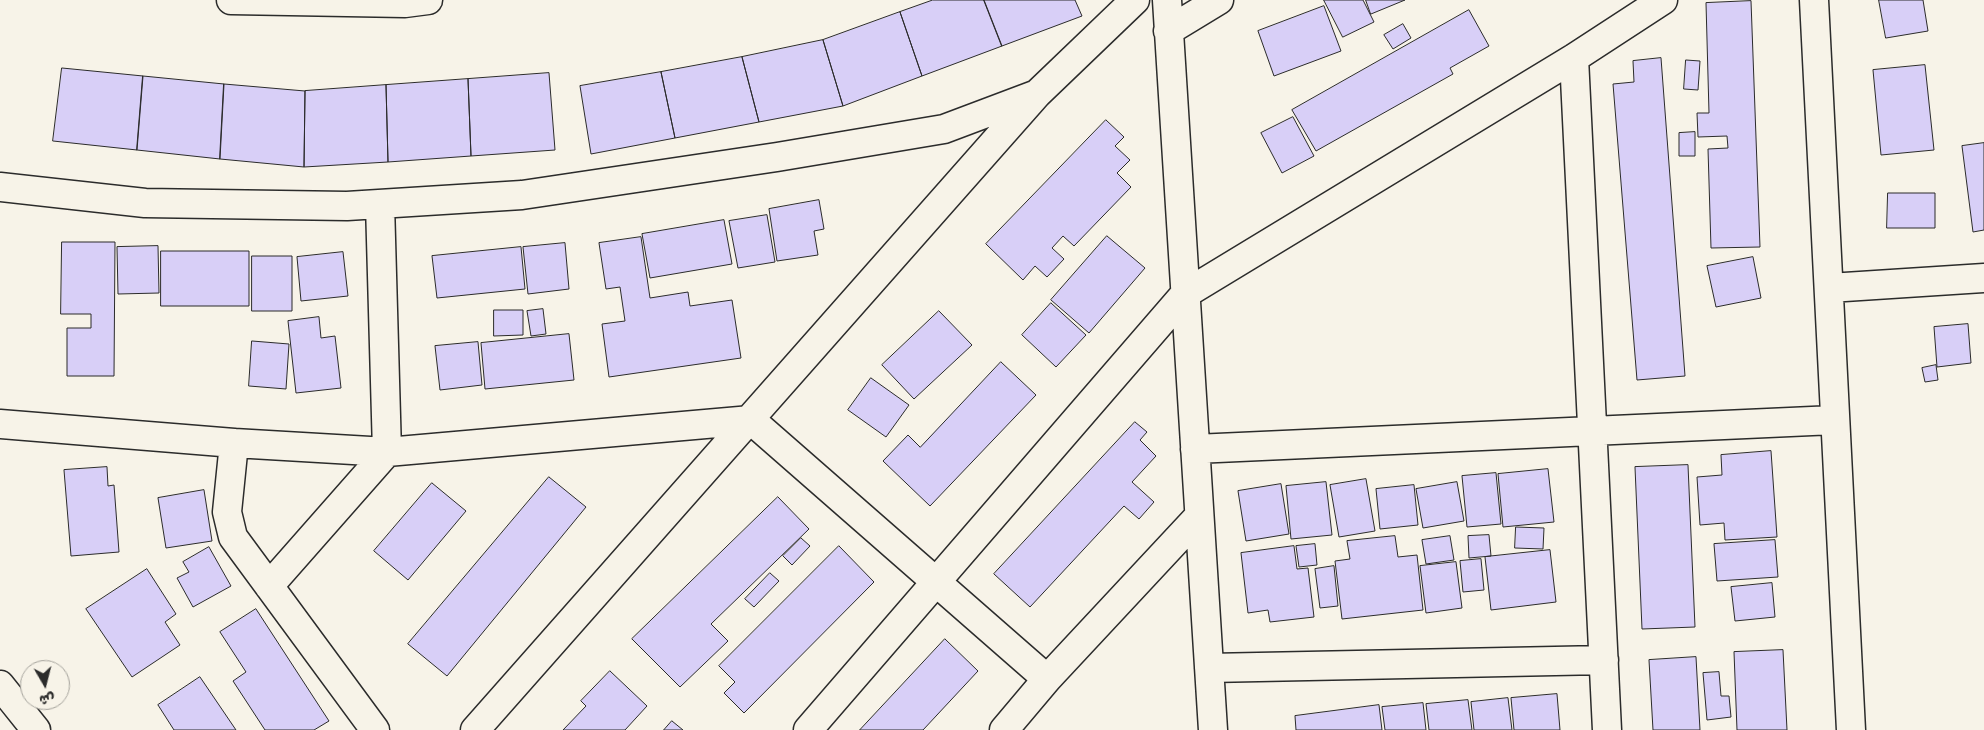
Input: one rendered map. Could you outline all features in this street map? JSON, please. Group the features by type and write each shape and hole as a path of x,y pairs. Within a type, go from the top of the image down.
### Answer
{"street":[{"path":"231,0 405,3 428,0"},
{"path":"474,730 751,420 1037,94 1134,0"},
{"path":"1167,0 1213,730"},
{"path":"1168,31 1219,0"},
{"path":"808,730 1185,294 1574,58 1663,0"},
{"path":"1814,0 1851,730"},
{"path":"1574,58 1607,730"},
{"path":"0,187 145,203 347,206 522,195 787,156 944,129 1037,94"},
{"path":"269,586 387,452 380,204"},
{"path":"1829,288 1984,278"},
{"path":"0,424 234,443 387,452 751,420 1047,679"},
{"path":"1195,449 1834,420"},
{"path":"234,443 227,512 233,537 375,730"},
{"path":"1004,730 1047,679 1199,516"},
{"path":"1209,668 1604,660"},
{"path":"0,685 36,730"}],"building":[{"path":"933,0 984,0 1002,46 922,76 900,12"},
{"path":"984,0 1075,0 1082,16 1002,46"},
{"path":"1324,0 1363,0 1374,22 1343,37"},
{"path":"1366,0 1405,0 1371,14"},
{"path":"1879,0 1923,0 1928,31 1886,38"},
{"path":"1751,1 1760,247 1711,248 1708,149 1728,148 1727,136 1698,137 1697,113 1709,113 1706,3"},
{"path":"1324,6 1341,51 1274,76 1258,31"},
{"path":"1469,10 1489,46 1450,68 1453,74 1316,151 1292,110"},
{"path":"900,12 922,76 843,106 823,40"},
{"path":"1403,24 1411,38 1393,49 1384,35"},
{"path":"823,40 843,106 759,122 742,57"},
{"path":"742,57 759,122 675,138 661,72"},
{"path":"1661,58 1685,376 1637,380 1613,84 1634,82 1633,61"},
{"path":"1686,60 1700,61 1698,90 1684,89"},
{"path":"1925,65 1934,150 1881,155 1873,70"},
{"path":"62,68 143,76 137,150 53,141"},
{"path":"661,72 675,138 591,154 580,86"},
{"path":"549,73 555,150 471,156 468,79"},
{"path":"143,76 224,84 220,159 137,150"},
{"path":"468,79 471,156 388,162 386,85"},
{"path":"224,84 305,91 304,167 220,159"},
{"path":"386,85 388,162 304,167 305,91"},
{"path":"1293,117 1314,156 1282,173 1261,133"},
{"path":"1106,120 1124,137 1115,146 1130,160 1117,173 1131,187 1074,246 1063,236 1052,248 1064,259 1047,277 1035,266 1023,280 986,244"},
{"path":"1695,132 1695,156 1679,156 1679,133"},
{"path":"1984,143 1984,230 1973,232 1962,146"},
{"path":"1888,193 1935,193 1935,228 1887,228"},
{"path":"819,200 824,229 814,231 818,255 777,261 769,209"},
{"path":"767,215 775,262 738,268 729,221"},
{"path":"724,220 732,264 650,278 642,234"},
{"path":"1107,236 1145,268 1089,333 1051,300"},
{"path":"641,237 650,298 688,292 690,306 732,300 741,358 609,377 602,324 625,321 620,287 606,289 599,243"},
{"path":"62,242 115,242 114,376 67,376 67,328 91,328 91,314 61,314"},
{"path":"565,243 569,289 528,294 523,247"},
{"path":"158,246 159,293 118,294 117,247"},
{"path":"521,247 525,289 437,298 432,256"},
{"path":"161,251 249,251 249,306 161,306"},
{"path":"343,252 348,296 301,301 297,257"},
{"path":"252,256 292,256 292,311 252,311"},
{"path":"1753,257 1761,298 1716,307 1707,266"},
{"path":"1051,303 1086,335 1056,367 1022,335"},
{"path":"543,309 546,334 531,336 527,311"},
{"path":"494,310 523,310 523,335 494,336"},
{"path":"939,311 972,345 914,399 882,365"},
{"path":"319,317 321,338 335,336 341,388 296,393 288,321"},
{"path":"1968,324 1971,363 1937,367 1934,327"},
{"path":"569,334 574,380 485,389 481,343"},
{"path":"252,341 289,344 286,389 249,386"},
{"path":"478,342 482,385 440,390 435,346"},
{"path":"1001,362 1036,395 930,506 883,461 908,435 920,447"},
{"path":"1936,365 1938,380 1925,382 1922,368"},
{"path":"871,378 909,405 886,437 848,410"},
{"path":"1135,422 1147,432 1140,440 1156,456 1132,482 1154,502 1139,519 1124,506 1030,607 994,574"},
{"path":"1771,451 1777,537 1725,540 1724,523 1700,525 1697,477 1722,475 1721,455"},
{"path":"1688,465 1695,627 1642,629 1635,467"},
{"path":"107,467 108,486 114,485 119,552 71,556 64,470"},
{"path":"1548,469 1554,522 1503,527 1498,474"},
{"path":"1496,473 1501,524 1467,527 1462,476"},
{"path":"549,477 586,507 447,676 408,644"},
{"path":"1366,479 1375,531 1339,537 1330,485"},
{"path":"1326,482 1332,535 1291,539 1286,486"},
{"path":"1457,482 1464,521 1423,528 1416,489"},
{"path":"432,483 466,511 408,580 374,551"},
{"path":"1281,484 1289,534 1246,541 1238,491"},
{"path":"1414,485 1418,525 1380,529 1376,489"},
{"path":"204,490 212,541 166,548 158,498"},
{"path":"778,497 809,529 711,624 728,641 680,687 632,639"},
{"path":"1516,527 1544,528 1543,549 1515,548"},
{"path":"1489,535 1491,556 1469,558 1468,536"},
{"path":"1395,536 1398,557 1417,555 1423,610 1342,619 1335,561 1350,559 1347,541"},
{"path":"1450,536 1454,560 1426,564 1422,540"},
{"path":"801,538 810,546 792,565 783,556"},
{"path":"1775,540 1778,577 1717,581 1714,544"},
{"path":"1315,544 1317,565 1299,567 1296,546"},
{"path":"839,546 874,582 744,713 724,693 735,682 719,666"},
{"path":"1294,546 1297,569 1308,568 1314,617 1270,622 1268,610 1248,613 1241,553"},
{"path":"209,547 231,586 193,607 177,578 189,572 183,562"},
{"path":"1550,550 1556,602 1491,610 1485,557"},
{"path":"1481,559 1484,590 1463,592 1460,561"},
{"path":"1456,562 1462,608 1426,613 1420,566"},
{"path":"1334,566 1338,606 1320,608 1315,569"},
{"path":"147,569 176,614 165,622 180,645 132,677 86,609"},
{"path":"770,573 779,581 754,607 745,599"},
{"path":"1772,583 1775,617 1735,621 1731,587"},
{"path":"256,609 329,721 314,730 265,730 233,681 246,672 220,632"},
{"path":"945,639 978,671 923,730 860,730"},
{"path":"1783,650 1787,730 1737,730 1734,652"},
{"path":"1696,657 1700,730 1653,730 1649,660"},
{"path":"610,671 647,706 625,730 563,730 586,706 581,701"},
{"path":"1719,672 1721,696 1729,696 1731,717 1707,720 1703,673"},
{"path":"200,677 236,730 174,730 158,705"},
{"path":"1557,694 1560,730 1514,730 1511,698"},
{"path":"1508,698 1512,730 1474,730 1471,702"},
{"path":"1468,700 1472,730 1429,730 1426,704"},
{"path":"1423,703 1426,730 1385,730 1382,707"},
{"path":"1379,705 1382,730 1296,730 1295,716"},
{"path":"672,721 683,730 664,730"}]}
